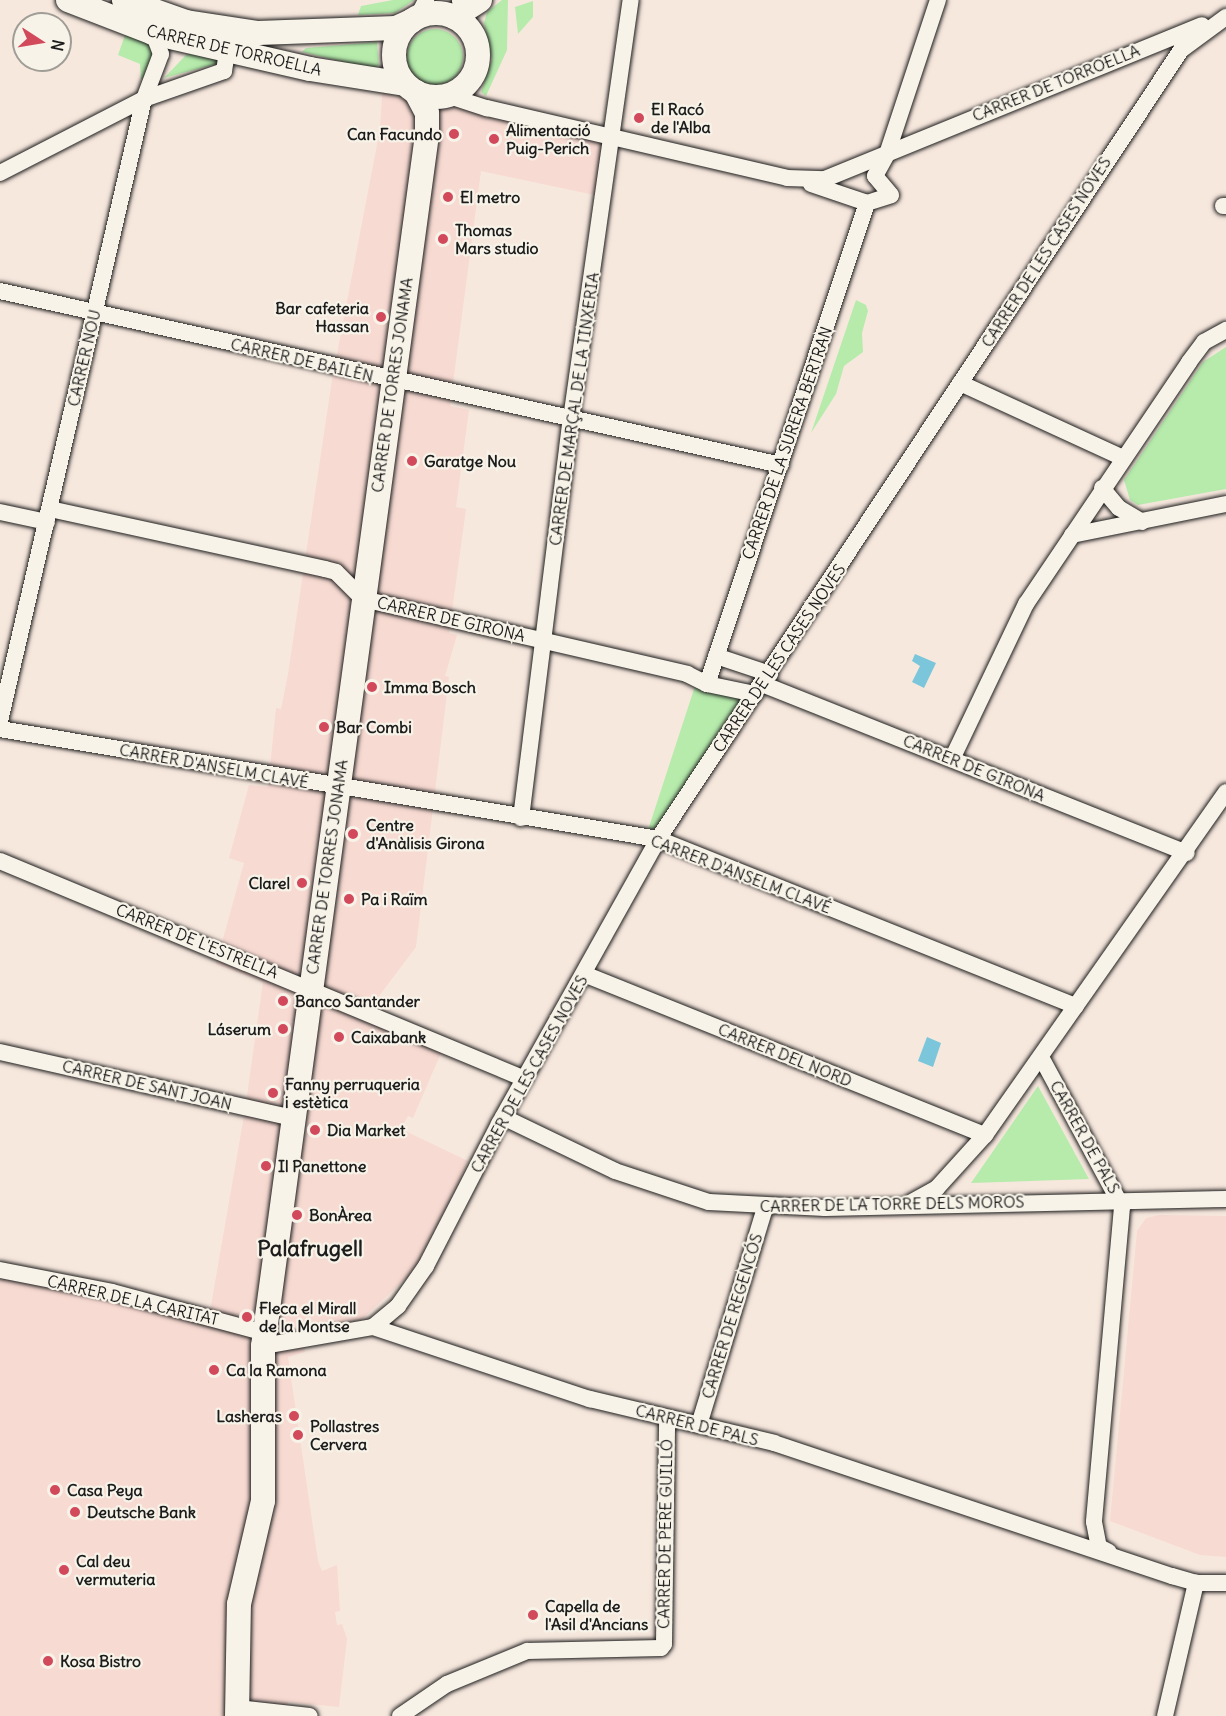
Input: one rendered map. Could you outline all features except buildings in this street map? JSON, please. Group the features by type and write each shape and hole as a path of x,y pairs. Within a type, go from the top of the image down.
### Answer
{"street":[{"name":"CARRER DE TORROELLA","path":"68,0 153,33 787,178 845,193 867,203"},
{"path":"124,0 186,22 237,31 396,28 419,13 440,13 465,7 467,27 476,42 475,71 463,88 427,96 397,72 394,53 402,31 419,13"},
{"name":"CARRER DE MARÇAL DE LA TINXERIA","path":"521,818 571,418 631,0"},
{"path":"867,203 891,195 875,177 887,154 938,0"},
{"name":"CARRER DE TORROELLA","path":"787,178 825,179 1226,16"},
{"name":"CARRER DE LES CASES NOVES","path":"373,1327 398,1306 426,1266 503,1118 658,839 1181,50 1226,16"},
{"name":"CARRER NOU","path":"0,722 144,99 161,54 153,33"},
{"path":"0,173 144,99 224,72 227,51"},
{"name":"CARRER DE TORRES JONAMA","path":"237,1712 239,1604 263,1501 264,1339 363,599 427,96"},
{"name":"CARRER DE LA SURERA BERTRAN","path":"707,684 867,203"},
{"name":"CARRER DE BAILÈN","path":"0,291 391,381 781,465"},
{"path":"952,759 1026,604 1102,488 1204,342 1226,330"},
{"path":"960,383 1123,458"},
{"path":"1102,488 1119,508 1142,522"},
{"path":"1072,535 1226,504"},
{"name":"CARRER DE GIRONA","path":"0,513 48,516 325,569 336,572 363,599 687,674 707,684 762,684 1187,852"},
{"path":"716,656 762,684"},
{"name":"CARRER D'ANSELM CLAVÉ","path":"0,729 521,818 658,839 1076,1006"},
{"path":"909,1204 937,1188 985,1135 1225,798"},
{"name":"CARRER DE L'ESTRELLA","path":"0,861 311,988 525,1079"},
{"name":"CARRER DEL NORD","path":"584,974 985,1135"},
{"name":"CARRER DE SANT JOAN","path":"0,1052 294,1118"},
{"name":"CARRER DE PALS","path":"1041,1057 1119,1199 1124,1224 1094,1522 1099,1547 1126,1561"},
{"name":"CARRER DE LA TORRE DELS MOROS","path":"503,1118 654,1187 709,1202 765,1208 1119,1199 1226,1199"},
{"name":"CARRER DE REGENCÓS","path":"699,1425 765,1208"},
{"name":"CARRER DE LA CARITAT","path":"0,1270 112,1292 264,1339"},
{"name":"CARRER DE PALS","path":"264,1339 373,1327 590,1399 774,1443 1126,1561 1196,1582 1226,1583"},
{"name":"CARRER DE PERE GUILLÓ","path":"407,1714 447,1684 527,1651 661,1648 664,1644 667,1418"},
{"path":"1165,1716 1196,1582"},
{"path":"237,1712 309,1716"}],"shaded area":[{"path":"383,80 428,97 613,137 604,197 481,171 450,406 469,410 456,507 466,509 449,633 457,635 445,676 449,677 416,947 361,1020 441,1053 413,1118 408,1116 401,1129 468,1161 447,1213 416,1269 361,1320 300,1330 305,1352 288,1357 318,1561 322,1571 337,1565 340,1611 335,1612 337,1625 342,1624 347,1639 339,1707 288,1702 286,1716 0,1716 0,1270 209,1317 245,1110 263,982 216,964 244,863 229,858 249,785 268,787 276,708 281,709 288,674 332,380 380,129"},
{"path":"1159,1215 1226,1216 1226,1557 1200,1555 1110,1521 1137,1231 1146,1218"}],"green space":[{"path":"393,0 414,0 395,13 358,15 361,6"},
{"path":"502,0 508,0 507,50 486,96 481,92 492,59 484,23 487,12"},
{"path":"533,1 533,17 518,34 515,7"},
{"path":"435,29 455,37 463,57 455,77 435,85 415,77 407,57 415,37"},
{"path":"125,35 149,44 153,52 145,79 141,79 140,64 118,55"},
{"path":"377,42 379,65 374,69 302,52 306,48"},
{"path":"187,54 196,55 224,62 164,78"},
{"path":"856,300 866,305 868,311 862,333 863,352 844,366 836,394 811,433"},
{"path":"1226,347 1226,489 1138,505 1130,500 1124,480 1203,362"},
{"path":"695,686 748,698 726,721 656,828 648,830"},
{"path":"1038,1086 1089,1179 971,1183"}],"water":[{"path":"915,654 936,663 924,688 912,682 920,666 912,661"},
{"path":"927,1037 941,1043 933,1067 918,1061"}],"place":[{"name":"El Racó de l'Alba","path":"639,118"},
{"name":"Can Facundo","path":"454,134"},
{"name":"Alimentació Puig-Perich","path":"494,139"},
{"name":"El metro","path":"448,197"},
{"name":"Thomas Mars studio","path":"443,239"},
{"name":"Bar cafeteria Hassan","path":"381,317"},
{"name":"Garatge Nou","path":"412,461"},
{"name":"Imma Bosch","path":"372,687"},
{"name":"Bar Combi","path":"324,727"},
{"name":"Centre d'Anàlisis Girona","path":"353,834"},
{"name":"Clarel","path":"302,883"},
{"name":"Pa i Raïm","path":"349,899"},
{"name":"Banco Santander","path":"283,1001"},
{"name":"Láserum","path":"283,1029"},
{"name":"Caixabank","path":"339,1037"},
{"name":"Fanny perruqueria i estètica","path":"273,1093"},
{"name":"Dia Market","path":"315,1130"},
{"name":"Il Panettone","path":"266,1166"},
{"name":"BonÀrea","path":"297,1215"},
{"name":"Fleca el Mirall de la Montse","path":"247,1317"},
{"name":"Ca la Ramona","path":"214,1370"},
{"name":"Lasheras","path":"294,1416"},
{"name":"Pollastres Cervera","path":"298,1435"},
{"name":"Casa Peya","path":"55,1490"},
{"name":"Deutsche Bank","path":"75,1512"},
{"name":"Cal deu vermuteria","path":"64,1570"},
{"name":"Capella de l'Asil d'Ancians","path":"533,1615"},
{"name":"Kosa Bistro","path":"48,1661"}],"district":[{"name":"Palafrugell","path":"310,1249"}]}
